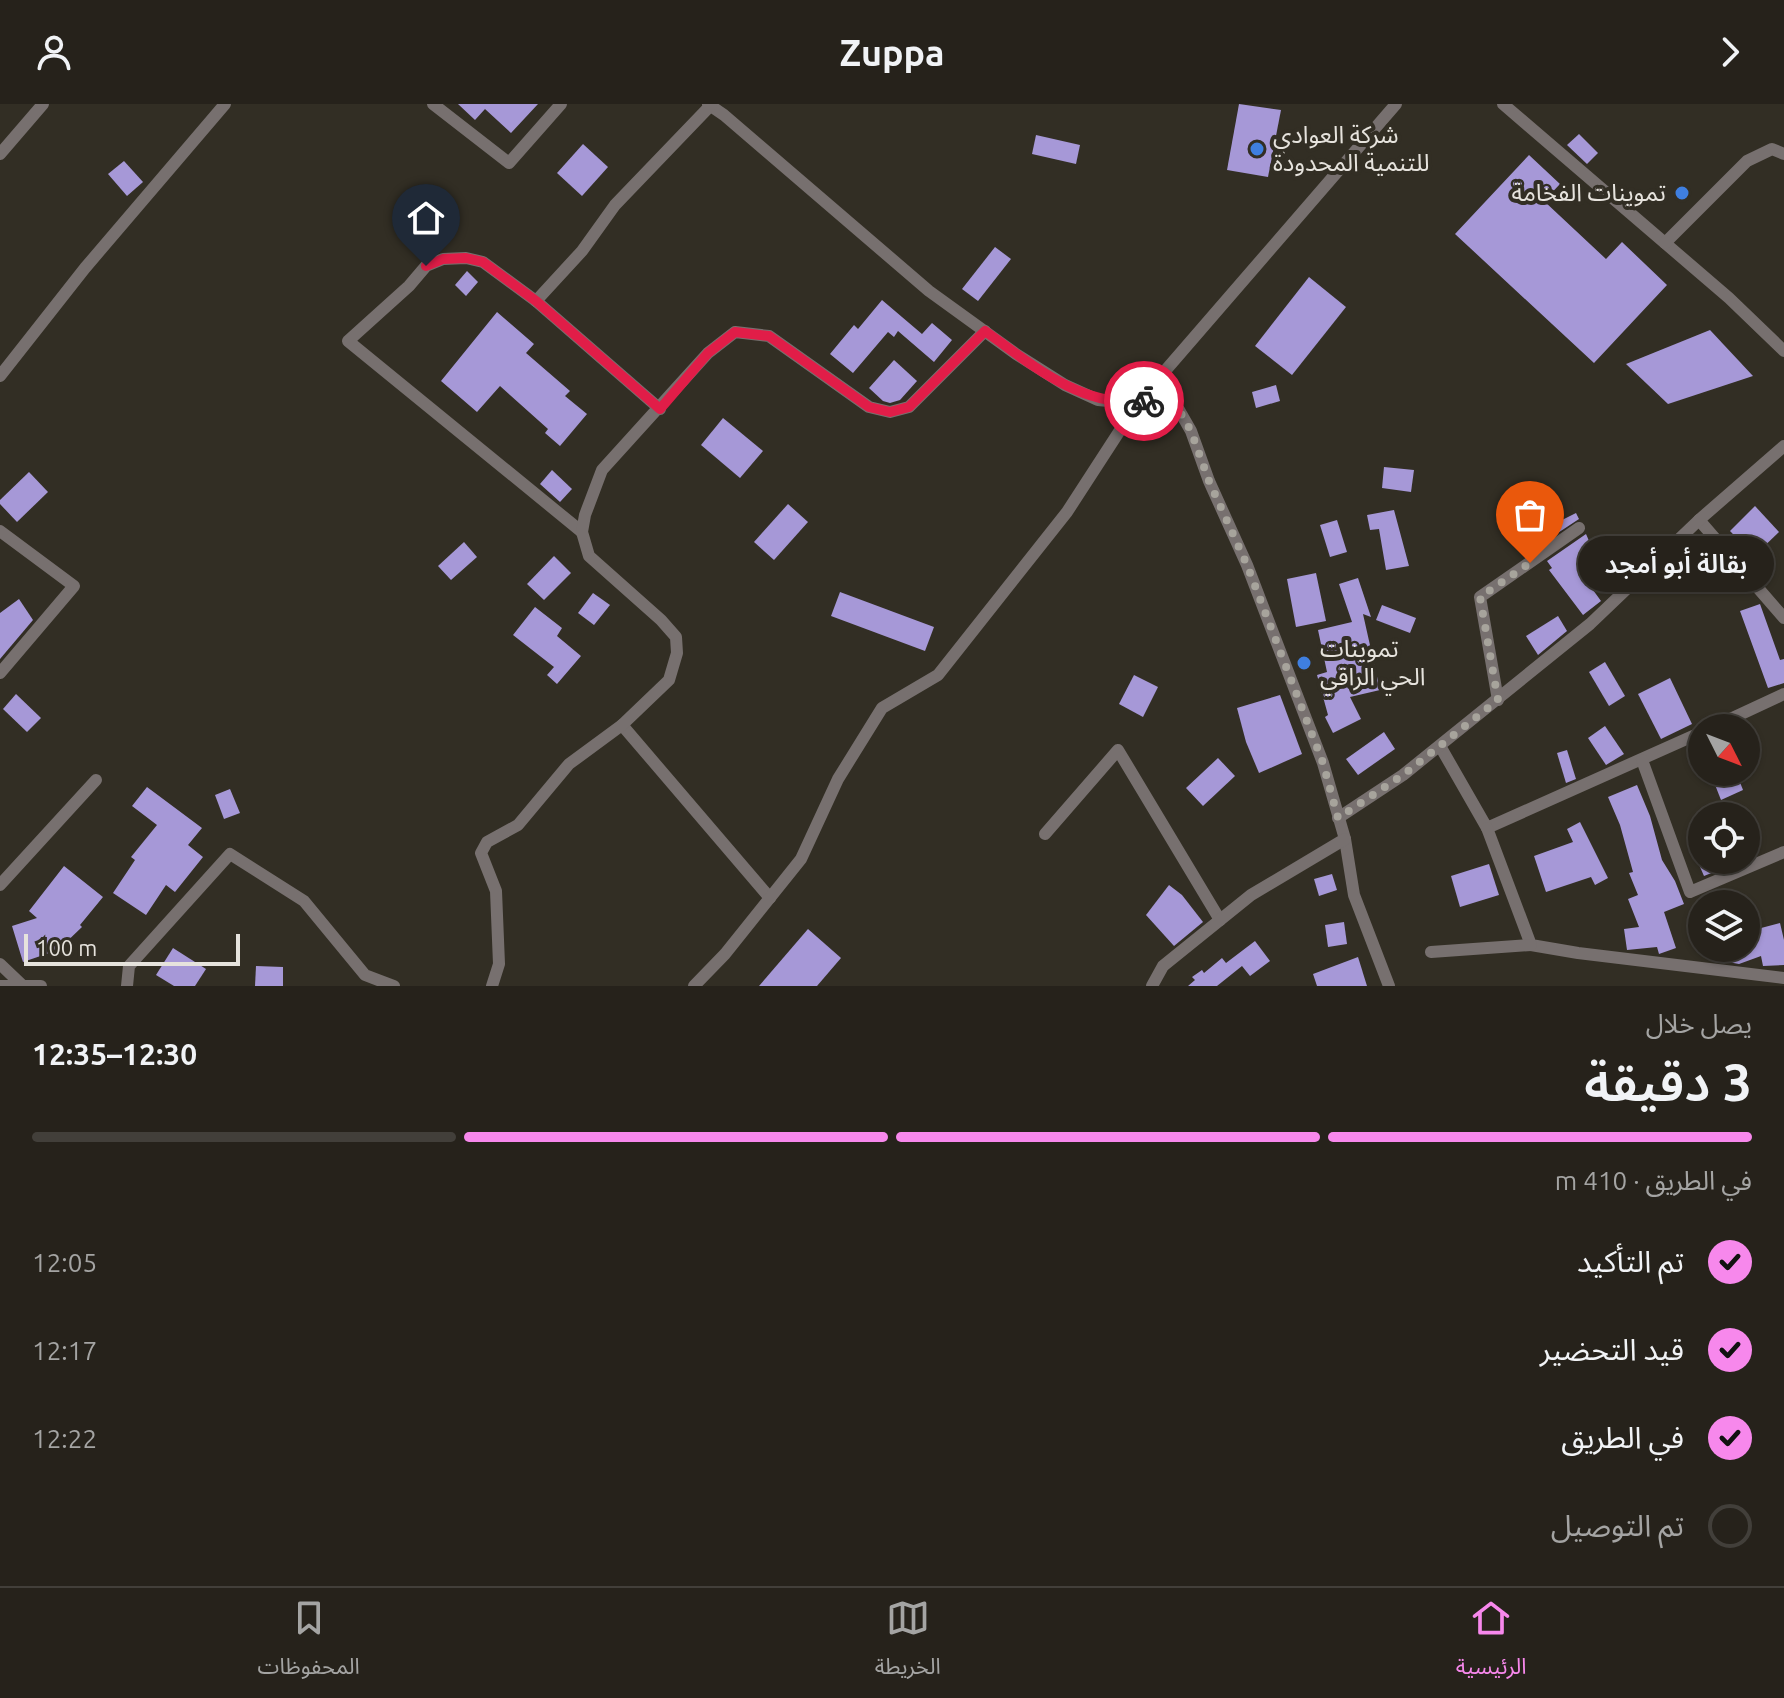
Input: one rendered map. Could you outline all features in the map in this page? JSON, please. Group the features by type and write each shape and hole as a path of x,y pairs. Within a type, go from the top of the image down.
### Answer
{"street":[{"path":"0,154 43,104"},
{"path":"0,376 85,268 225,104"},
{"path":"433,104 509,163 561,104"},
{"path":"536,301 582,251 615,205 710,104 929,291 1065,385 1098,400 1160,399 1179,410 1191,431 1209,481 1247,565 1323,763 1345,839 1354,895 1389,986"},
{"path":"694,986 725,954 801,859 838,779 882,708 938,675 1067,512 1139,401 1396,104"},
{"path":"1503,104 1729,298 1784,351"},
{"path":"1665,243 1747,161 1772,149 1784,154"},
{"path":"582,532 348,341 409,286 426,266 443,259 466,258 483,262 536,301 660,409"},
{"path":"492,986 499,964 496,891 481,853 487,842 518,825 569,764 622,725 669,680 677,653 676,637 661,620 589,556 582,532 602,470 708,353 735,332 769,336 869,407 890,412 909,407 985,331"},
{"path":"1338,818 1403,775 1590,624 1699,520 1784,446"},
{"path":"1699,520 1784,618"},
{"path":"1498,700 1480,597 1579,528"},
{"path":"0,531 74,586 0,673"},
{"path":"1741,714 1784,694"},
{"path":"622,725 770,898"},
{"path":"1487,828 1688,739"},
{"path":"1440,746 1487,828 1531,945"},
{"path":"1045,834 1118,750 1220,920"},
{"path":"1642,760 1690,892 1784,852"},
{"path":"0,885 96,780"},
{"path":"1152,986 1163,966 1251,895 1345,839"},
{"path":"127,986 129,966 230,854 304,901 365,975 394,986"},
{"path":"1431,952 1531,945 1784,978"},
{"path":"0,964 22,985"},
{"path":"0,986 41,986"}],"building":[{"path":"458,104 538,104 511,133 485,109 475,120"},
{"path":"1239,104 1281,110 1268,177 1227,170"},
{"path":"1579,134 1598,153 1587,164 1567,145"},
{"path":"1036,135 1080,145 1076,164 1032,154"},
{"path":"583,144 608,167 582,196 557,173"},
{"path":"1529,155 1560,184 1544,201 1606,259 1622,242 1667,285 1594,363 1455,234"},
{"path":"124,161 143,182 127,196 108,174"},
{"path":"995,247 1011,259 978,301 962,289"},
{"path":"467,271 478,282 466,296 455,285"},
{"path":"1309,277 1346,307 1292,375 1255,346"},
{"path":"882,300 922,334 932,323 952,340 934,362 898,331 894,337 888,332 853,373 830,354 854,325 858,329"},
{"path":"497,312 534,344 526,353 570,391 565,396 587,414 560,446 545,433 548,429 500,386 477,412 441,381"},
{"path":"1710,330 1753,376 1668,404 1626,364"},
{"path":"894,360 917,381 900,400 890,403 883,401 869,388"},
{"path":"1276,385 1280,401 1256,408 1252,392"},
{"path":"723,418 763,451 740,478 701,445"},
{"path":"1384,467 1414,470 1411,492 1382,488"},
{"path":"552,470 572,489 560,502 540,484"},
{"path":"29,472 48,492 17,522 0,504 0,500"},
{"path":"788,504 808,522 774,560 754,542"},
{"path":"1755,506 1779,532 1754,556 1730,531"},
{"path":"1394,510 1409,566 1386,570 1379,529 1370,530 1367,515"},
{"path":"1576,513 1579,519 1538,546 1531,535"},
{"path":"1337,520 1347,552 1330,557 1320,525"},
{"path":"1586,534 1593,550 1596,548 1609,570 1588,583 1601,601 1583,615 1549,570 1552,568 1547,561"},
{"path":"464,542 477,557 451,580 438,566"},
{"path":"554,556 571,573 544,600 527,584"},
{"path":"1316,573 1326,621 1296,627 1287,579"},
{"path":"1358,578 1371,617 1363,614 1380,690 1350,697 1361,719 1333,733 1325,717 1328,715 1317,675 1327,672 1318,630 1352,622 1339,584"},
{"path":"840,592 934,627 925,651 831,616"},
{"path":"593,593 610,605 594,625 578,613"},
{"path":"19,599 33,620 0,659 0,613"},
{"path":"1760,604 1780,660 1784,659 1784,683 1768,688 1740,611"},
{"path":"1382,605 1416,618 1410,633 1376,620"},
{"path":"535,607 562,628 557,636 581,656 557,684 547,675 554,667 513,635"},
{"path":"1558,616 1567,631 1538,655 1526,636"},
{"path":"1605,662 1625,696 1609,706 1589,672"},
{"path":"1134,675 1158,687 1143,717 1119,704"},
{"path":"1670,678 1688,716 1688,726 1661,739 1638,694"},
{"path":"16,694 41,718 27,732 3,709"},
{"path":"1280,695 1302,754 1259,773 1237,708"},
{"path":"1605,726 1624,754 1606,765 1588,738"},
{"path":"1384,732 1395,749 1358,775 1346,759"},
{"path":"1567,750 1576,779 1566,783 1557,753"},
{"path":"1218,758 1235,776 1203,806 1186,788"},
{"path":"1637,785 1650,816 1662,860 1684,904 1664,912 1676,948 1659,954 1657,947 1627,950 1624,929 1639,927 1628,899 1638,895 1629,873 1633,872 1620,825 1608,797"},
{"path":"1716,786 1741,786 1743,790 1721,800"},
{"path":"147,787 202,828 188,845 203,857 175,892 166,885 146,915 113,893 135,860 131,857 157,825 132,806"},
{"path":"230,789 240,813 224,819 215,795"},
{"path":"1580,822 1608,878 1595,885 1591,877 1546,892 1534,856 1573,842 1567,829"},
{"path":"1489,864 1499,895 1460,907 1451,876"},
{"path":"64,866 103,897 80,925 82,927 58,950 23,962 12,926 37,918 29,911"},
{"path":"1332,874 1337,890 1319,896 1314,879"},
{"path":"1169,885 1182,895 1203,922 1174,946 1146,915"},
{"path":"1344,922 1347,944 1328,947 1325,925"},
{"path":"1780,923 1784,965 1763,966 1760,928"},
{"path":"808,929 841,958 817,986 759,986"},
{"path":"1255,941 1270,961 1250,976 1242,966 1217,986 1188,986 1195,980 1192,977 1202,970 1204,973 1222,958 1226,963"},
{"path":"173,948 206,969 195,986 174,986 156,975"},
{"path":"1358,957 1367,986 1317,986 1313,974"},
{"path":"256,966 283,967 283,986 255,986"}],"way so far":[{"path":"1144,401 1160,399 1179,410 1191,431 1209,481 1247,565 1323,763 1338,818 1403,775 1498,700 1480,597 1530,563"}],"place":[{"name":"شركة العوادي للتنمية المحدودة","path":"1257,149"},
{"name":"تموينات الفخامة","path":"1682,193"},
{"name":"بقالة أبو أمجد","path":"1530,563"},
{"name":"تموينات الحي الراقي","path":"1304,663"}],"route":[{"path":"426,266 443,259 466,258 483,262 536,301 660,409 708,353 735,332 769,336 869,407 890,412 909,407 985,331 1065,385 1098,400 1144,401"}]}
